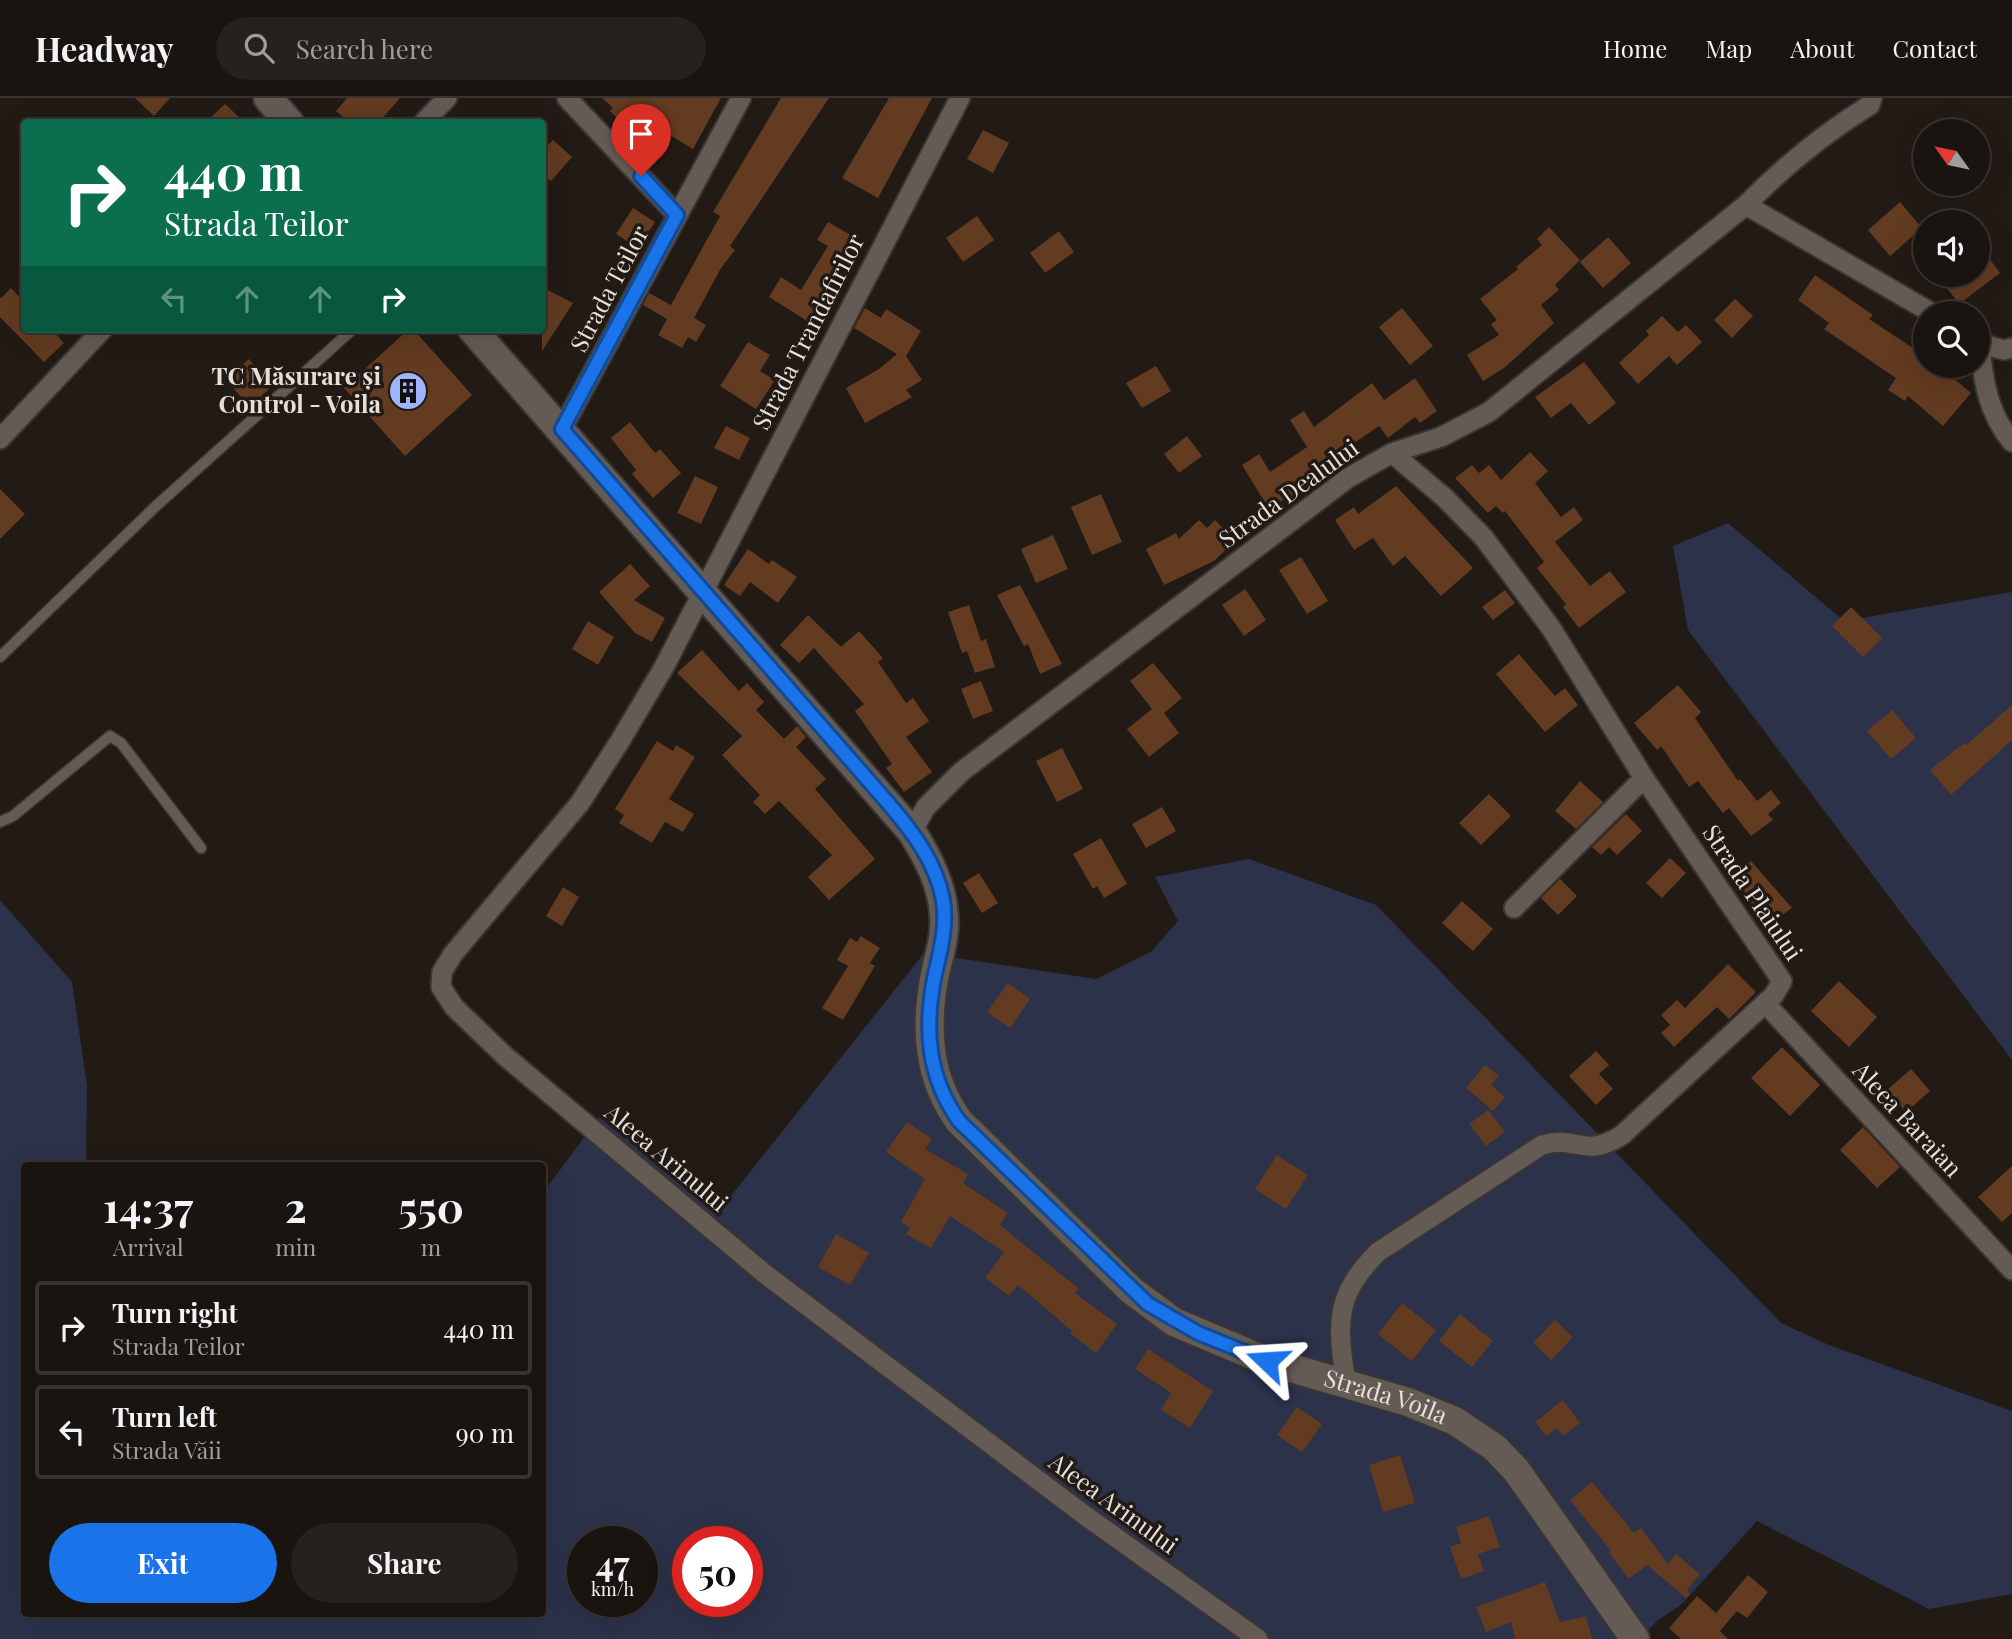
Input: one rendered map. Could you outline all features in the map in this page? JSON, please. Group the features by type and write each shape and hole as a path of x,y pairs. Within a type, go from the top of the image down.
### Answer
{"main road":[{"path":"268,98 286,119"},
{"name":"Strada Voila","path":"476,333 703,589 912,832 932,867 943,900 943,936 930,1008 929,1037 932,1067 943,1099 959,1121 1148,1304 1174,1322 1236,1350 1346,1383 1455,1421 1495,1448 1541,1504 1635,1639"}],"street":[{"path":"427,119 447,98"},
{"path":"567,98 677,215"},
{"name":"Strada Teilor","path":"562,429 741,98"},
{"name":"Strada Trandafirilor","path":"703,589 960,98"},
{"name":"Strada Dealului","path":"912,832 939,792 972,764 1348,478 1392,453 1441,438 1489,412 1746,205 1791,159 1832,128 1870,105 1872,98"},
{"path":"1746,205 1913,302"},
{"path":"0,439 99,333"},
{"path":"1990,345 2012,348"},
{"path":"1984,378 1987,398 2001,428 2012,442"},
{"name":"Strada Plaiului","path":"1346,1383 1340,1345 1344,1300 1356,1274 1378,1252 1542,1145 1566,1142 1596,1148 1622,1135 1765,1003 1782,982 1644,778 1551,628 1483,538 1445,498 1392,453"},
{"name":"Aleea Arinului","path":"703,589 664,667 580,803 453,954 442,972 441,987 454,1007 505,1056 765,1274 1083,1514 1258,1639"},
{"path":"1514,908 1644,778"},
{"name":"Aleea Baraian","path":"1765,1003 2012,1269"}],"lane":[{"path":"0,657 156,506 349,333"},
{"path":"0,822 13,816 110,736 121,743 201,848"}],"shaded area":[{"path":"1728,523 1844,621 2012,592 2012,1060 1688,630 1673,546"},
{"path":"1249,859 1376,905 1781,1323 1829,1345 2012,1411 2012,1594 1929,1609 1757,1521 1682,1604 1657,1621 1640,1639 0,1639 0,900 72,982 87,1086 86,1162 21,1162 21,1617 546,1617 546,1189 599,1117 719,1211 924,953 1096,979 1152,951 1178,921 1155,877"}],"building":[{"path":"135,98 170,98 154,116"},
{"path":"347,98 400,98 382,119 345,119 336,111"},
{"path":"602,98 721,98 693,149 650,123 636,137 610,111 613,108"},
{"path":"781,98 829,98 730,246 735,250 721,268 694,318 706,325 696,342 688,337 682,348 658,335 667,319 643,305 649,293 671,305 720,216 713,212"},
{"path":"889,98 932,98 878,198 842,178"},
{"path":"225,104 241,119 209,119"},
{"path":"983,130 1009,143 993,173 967,159"},
{"path":"553,140 572,157 551,181 546,177 546,147"},
{"path":"1900,202 1913,217 1913,236 1890,256 1868,230"},
{"path":"633,208 655,222 638,248 616,234"},
{"path":"977,216 994,240 963,262 946,238"},
{"path":"828,222 854,237 830,278 834,281 807,321 769,297 781,277 801,290 828,246 817,240"},
{"path":"1549,227 1580,260 1555,285 1559,290 1541,305 1554,323 1504,368 1483,381 1467,355 1499,335 1491,324 1497,320 1480,299 1518,269 1516,267 1542,245 1537,239"},
{"path":"1059,231 1074,252 1045,273 1030,253"},
{"path":"1608,237 1631,263 1603,288 1580,262"},
{"path":"1990,259 2000,273 1990,281"},
{"path":"1815,275 1873,315 1869,319 1913,348 1913,378 1953,378 1971,393 1943,426 1908,396 1905,401 1888,390 1896,378 1824,329 1829,323 1798,300"},
{"path":"1946,287 1981,287 1963,301 1957,301"},
{"path":"11,288 21,299 21,333 55,333 64,343 44,362 0,317 0,299"},
{"path":"546,289 573,303 542,351 542,333 546,333"},
{"path":"1735,299 1753,316 1732,338 1714,320"},
{"path":"865,308 881,318 886,309 921,331 906,356 922,380 906,390 912,397 865,423 846,388 879,369 897,354 854,328"},
{"path":"1402,308 1433,346 1410,365 1379,327"},
{"path":"1662,316 1678,332 1686,325 1702,342 1677,365 1669,356 1638,384 1619,363 1649,335 1646,331"},
{"name":"TC Măsurare și Control - Voila","path":"405,333 417,333 472,395 405,456 344,388"},
{"path":"748,342 770,355 760,371 775,380 756,409 720,386"},
{"path":"249,359 272,386 250,407 225,379"},
{"path":"1584,362 1616,403 1589,425 1571,403 1551,418 1535,397"},
{"path":"1156,366 1171,391 1142,408 1126,383"},
{"path":"1415,378 1437,411 1420,423 1415,417 1388,438 1379,426 1309,474 1315,484 1294,500 1291,495 1269,509 1242,465 1259,454 1270,472 1307,447 1290,420 1304,411 1314,427 1372,383 1384,400"},
{"path":"630,422 655,453 660,449 681,473 653,498 632,474 636,470 611,438"},
{"path":"726,426 750,438 739,460 714,448"},
{"path":"1187,436 1202,456 1179,473 1164,454"},
{"path":"1530,452 1548,471 1535,483 1561,517 1574,507 1583,520 1555,542 1590,586 1610,571 1626,592 1579,628 1563,607 1566,604 1537,568 1544,562 1505,511 1503,513 1496,506 1488,513 1455,478 1472,465 1479,473 1489,465 1501,480"},
{"path":"695,476 718,487 701,524 677,513"},
{"path":"1396,486 1473,568 1441,596 1405,556 1393,566 1373,538 1354,550 1335,520 1354,507 1358,514"},
{"path":"0,489 25,514 0,539"},
{"path":"1101,494 1122,542 1092,555 1071,507"},
{"path":"1199,520 1207,528 1215,520 1235,541 1214,561 1164,585 1146,549 1176,533 1179,539"},
{"path":"1053,535 1068,569 1036,583 1021,549"},
{"path":"748,549 769,564 772,560 797,577 778,603 750,582 740,596 724,585"},
{"path":"1301,557 1328,601 1307,614 1279,570"},
{"path":"630,564 650,586 634,600 665,618 652,642 635,633 599,592"},
{"path":"1020,585 1062,664 1040,674 1028,644 1024,646 997,595"},
{"path":"1245,589 1266,620 1244,636 1222,605"},
{"path":"1505,590 1515,603 1493,620 1482,607"},
{"path":"969,605 981,641 986,639 995,667 975,673 967,651 962,653 948,612"},
{"path":"1851,607 1882,638 1863,657 1832,626"},
{"path":"808,615 841,647 859,631 883,658 878,662 906,703 913,698 929,721 906,737 932,772 904,792 886,768 892,764 855,711 864,704 814,648 799,663 780,645"},
{"path":"588,621 614,637 598,665 572,649"},
{"path":"702,650 739,691 747,683 764,702 756,710 784,739 797,726 806,737 796,747 826,779 815,789 875,859 829,900 808,877 832,855 779,801 765,814 753,802 760,795 722,755 742,736 677,673"},
{"path":"1519,654 1555,696 1565,688 1578,705 1545,732 1496,674"},
{"path":"1153,663 1182,698 1164,713 1179,733 1149,757 1127,729 1152,709 1130,681"},
{"path":"981,681 993,711 973,719 961,689"},
{"path":"1678,685 1701,712 1695,718 1738,781 1740,779 1757,801 1771,790 1781,803 1768,814 1773,820 1751,836 1729,808 1723,813 1698,781 1689,787 1661,746 1657,750 1634,723"},
{"path":"2012,705 2012,740 1951,795 1930,770 1964,743 1966,745"},
{"path":"1892,710 1916,738 1891,759 1867,731"},
{"path":"657,741 673,751 676,745 695,757 669,799 694,814 683,832 665,822 652,843 619,823 624,815 615,809"},
{"path":"1062,748 1083,789 1057,802 1036,761"},
{"path":"1580,781 1603,802 1576,829 1555,811"},
{"path":"1489,794 1511,816 1481,845 1459,823"},
{"path":"1162,807 1176,831 1146,848 1132,824"},
{"path":"1626,814 1642,831 1617,855 1609,847 1601,855 1592,847"},
{"path":"1101,838 1127,884 1104,898 1097,886 1093,889 1073,854"},
{"path":"1670,858 1686,873 1662,898 1646,883"},
{"path":"1751,861 1792,908 1765,927 1730,877"},
{"path":"979,873 998,903 982,913 963,883"},
{"path":"1560,879 1577,896 1558,915 1541,898"},
{"path":"563,887 579,897 562,926 546,916"},
{"path":"1462,901 1493,929 1473,951 1442,923"},
{"path":"861,936 880,948 870,963 875,966 843,1020 822,1008 848,966 837,960 850,938 857,942"},
{"path":"1728,964 1756,992 1729,1019 1717,1007 1674,1047 1661,1033 1670,1025 1661,1015 1677,1000 1685,1008"},
{"path":"1839,981 1877,1017 1849,1047 1811,1011"},
{"path":"1008,983 1030,999 1010,1028 987,1012"},
{"path":"1782,1047 1820,1085 1790,1116 1751,1078"},
{"path":"1596,1051 1609,1065 1599,1074 1613,1089 1596,1105 1569,1076"},
{"path":"1485,1065 1499,1076 1491,1085 1505,1097 1493,1111 1466,1088"},
{"path":"1911,1069 1930,1091 1906,1112 1887,1090"},
{"path":"1488,1110 1505,1132 1486,1146 1469,1124"},
{"path":"907,1122 932,1139 925,1149 968,1174 963,1183 1008,1213 1000,1225 1079,1289 1075,1293 1117,1324 1096,1353 1018,1285 1009,1296 985,1278 1004,1252 950,1216 931,1248 906,1234 910,1228 901,1222 925,1179 886,1152"},
{"path":"1863,1127 1900,1167 1877,1188 1840,1150"},
{"path":"1277,1155 1308,1175 1286,1209 1255,1189"},
{"path":"2012,1166 2012,1213 2002,1222 1978,1197"},
{"path":"836,1234 869,1253 850,1285 818,1267"},
{"path":"1402,1303 1436,1330 1412,1361 1378,1334"},
{"path":"1460,1314 1493,1341 1472,1367 1439,1341"},
{"path":"1555,1320 1573,1337 1551,1360 1533,1343"},
{"path":"1148,1349 1213,1391 1190,1428 1161,1410 1171,1393 1135,1369"},
{"path":"1563,1400 1580,1423 1563,1436 1557,1428 1546,1436 1535,1422"},
{"path":"1297,1407 1322,1424 1302,1452 1277,1435"},
{"path":"1400,1455 1415,1503 1383,1512 1369,1465"},
{"path":"1592,1482 1634,1533 1641,1528 1668,1564 1676,1554 1700,1574 1687,1590 1690,1594 1686,1598 1647,1565 1629,1579 1609,1553 1611,1551 1570,1500"},
{"path":"1489,1516 1500,1547 1478,1554 1484,1571 1461,1579 1450,1547 1461,1543 1456,1527"},
{"path":"1748,1575 1768,1592 1747,1618 1737,1611 1720,1631 1728,1639 1681,1639 1669,1628 1697,1596 1716,1613"},
{"path":"1545,1582 1560,1622 1586,1616 1592,1639 1515,1639 1511,1622 1486,1632 1476,1607"}],"place":[{"name":"TC Măsurare și Control - Voila","path":"408,391"}],"route":[{"path":"641,176 677,215 562,429 888,803 922,849 939,881 945,919 930,1008 932,1067 943,1099 959,1121 979,1144 1148,1304 1174,1322 1267,1361"}]}
